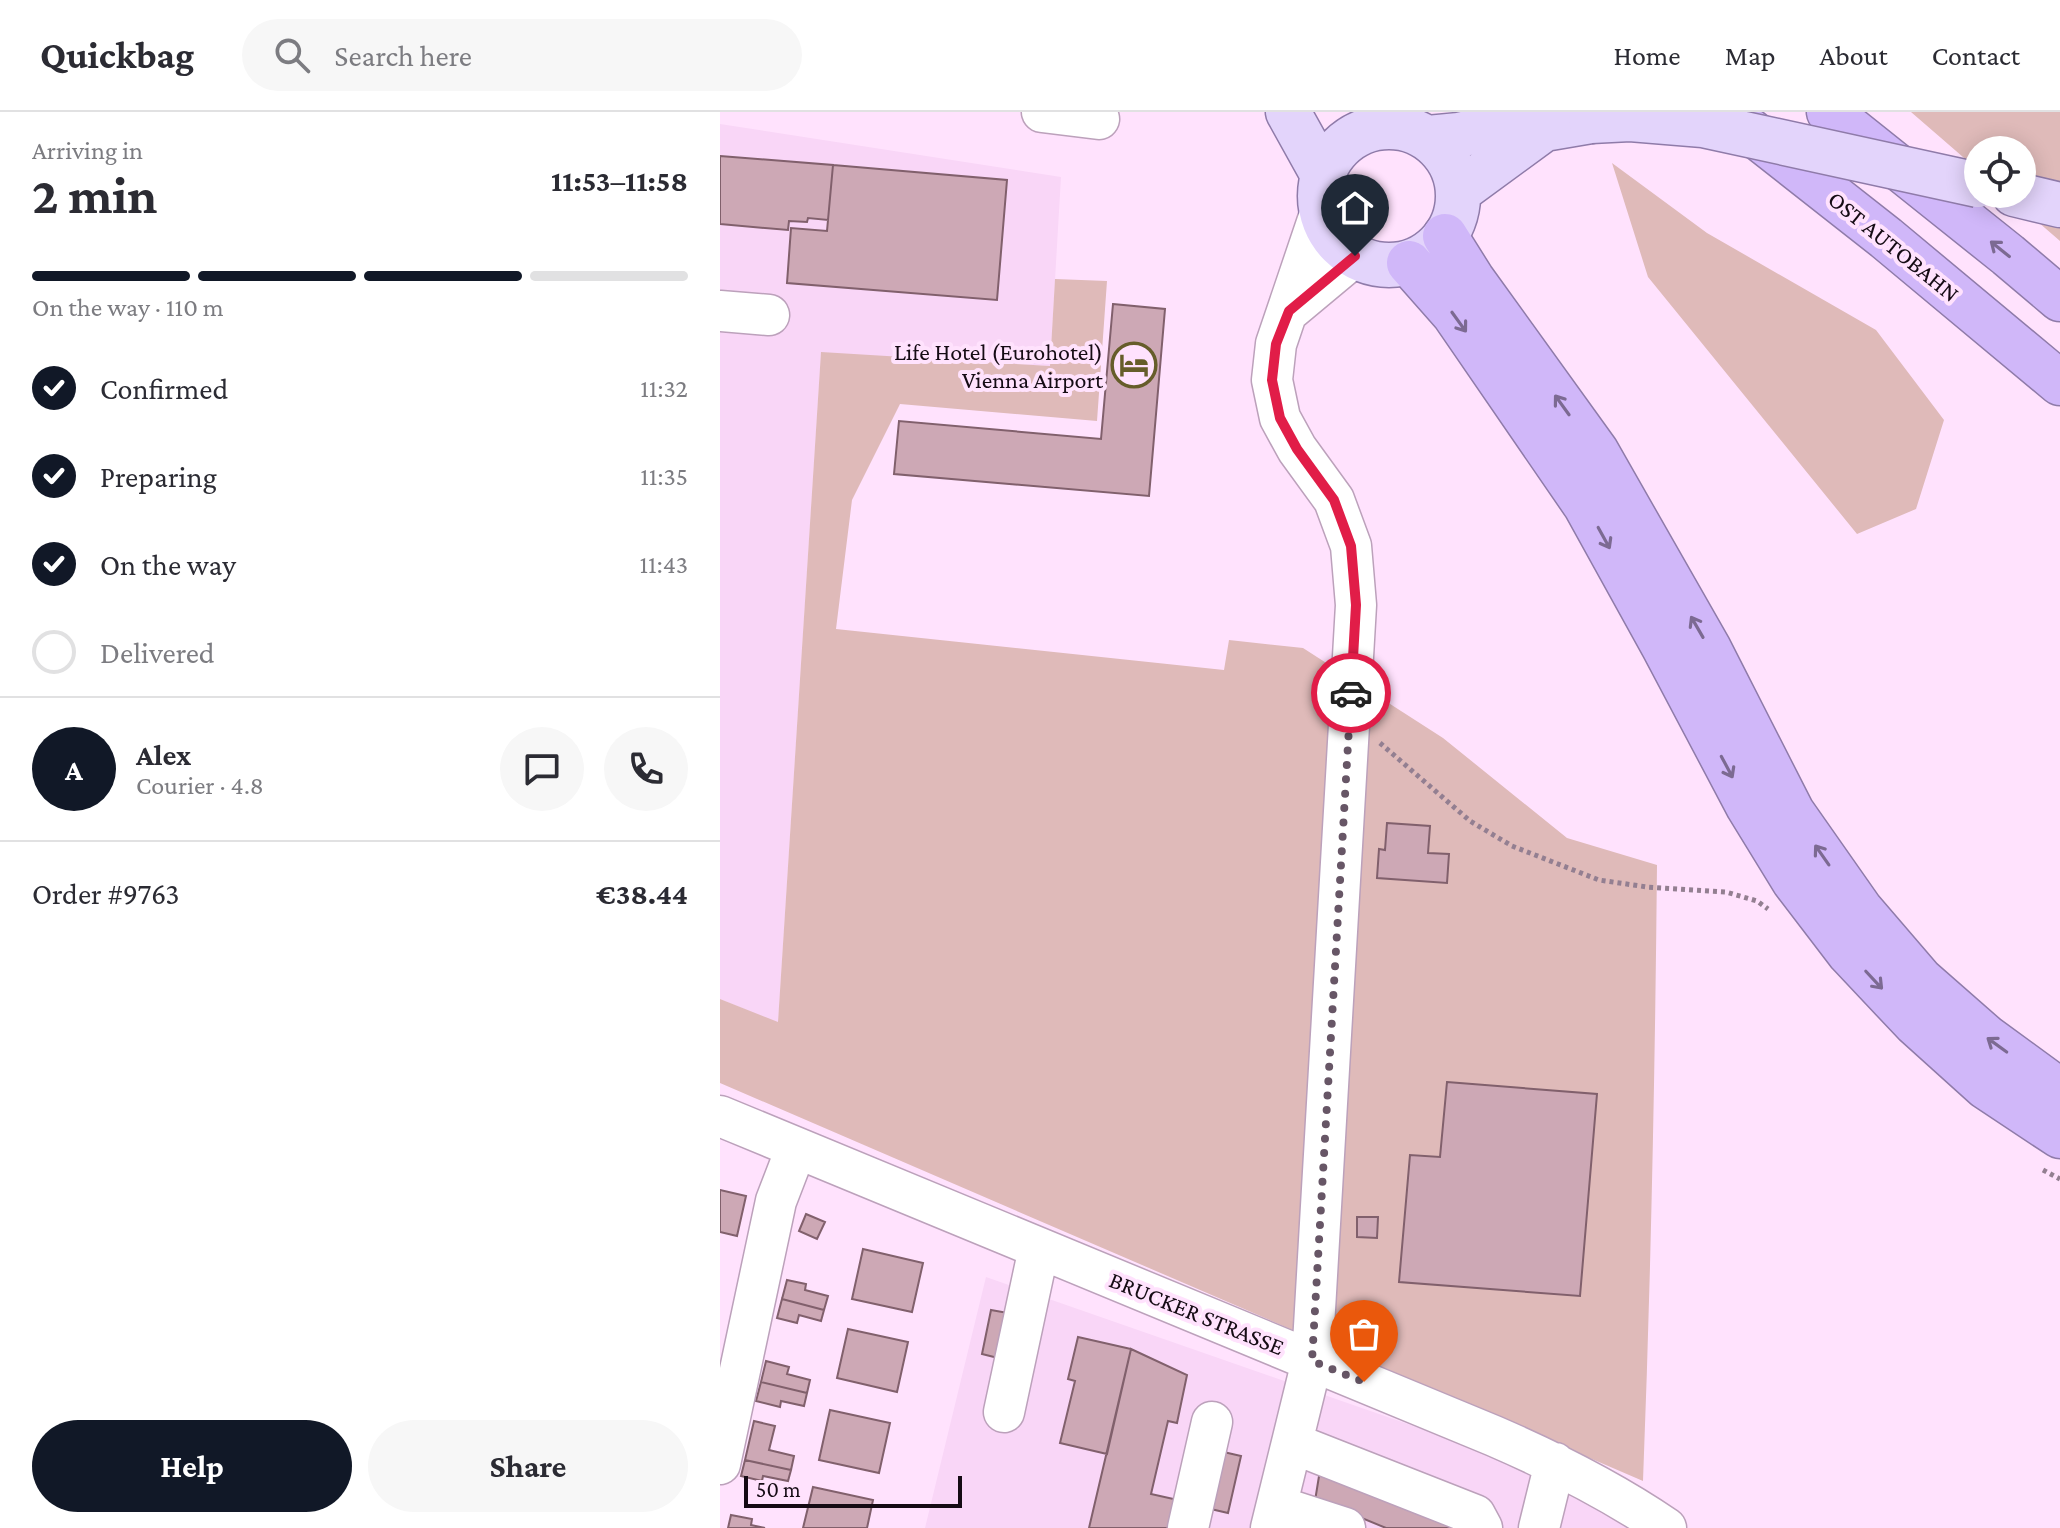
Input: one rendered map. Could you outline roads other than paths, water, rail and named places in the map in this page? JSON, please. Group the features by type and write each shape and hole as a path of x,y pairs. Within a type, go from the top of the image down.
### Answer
{"highway":[{"name":"OST AUTOBAHN","path":"1726,112 1886,238 2060,383"},
{"path":"1829,112 2060,299"},
{"path":"1445,236 1472,279 1596,451 1709,649 1792,812 1860,909 1921,980 1986,1037 2060,1091"},
{"path":"1409,263 1454,314 1586,506 1748,806 1794,881 1849,953 1915,1023 1986,1087 2060,1136"}],"main road":[{"path":"1288,112 1322,193 1328,229 1340,245 1355,256 1372,263 1409,263 1429,252 1445,236 1458,207 1456,176 1440,149 1428,138 1401,128 1357,120 1356,135 1330,159 1322,193"},
{"path":"1428,138 1459,135 1501,125 1544,129 1591,121 1630,119 1703,125 1964,182"},
{"path":"1458,192 1544,129"},
{"path":"2036,199 2060,205"}],"street":[{"path":"1042,112 1099,119"},
{"path":"1322,193 1289,311 1276,344 1272,380 1280,418 1297,449 1334,500 1351,546 1356,605 1312,1361 1274,1517 1345,1528"},
{"path":"1289,311 1355,256"},
{"path":"720,311 769,315"},
{"name":"BRUCKER STRASSE","path":"720,1116 1555,1463 1629,1503 1666,1528"},
{"path":"720,1464 776,1201 796,1149"},
{"path":"1004,1412 1039,1248"},
{"path":"1188,1528 1212,1422"},
{"path":"1292,1443 1475,1515 1482,1528"},
{"path":"1539,1528 1555,1463"}],"place":[{"name":"Life Hotel (Eurohotel) Vienna Airport","path":"1134,365"}]}
